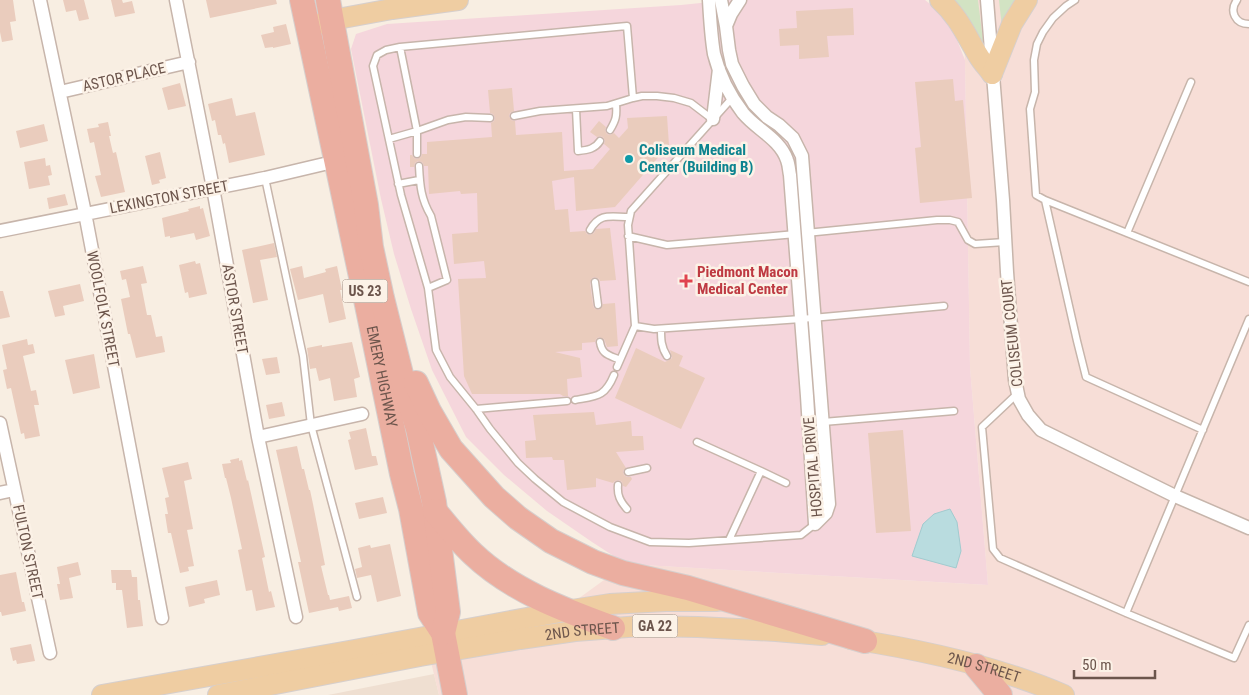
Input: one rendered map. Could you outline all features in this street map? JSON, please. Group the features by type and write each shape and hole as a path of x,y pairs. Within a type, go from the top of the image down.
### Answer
{"highway":[{"name":"EMERY HIGHWAY","path":"302,0 410,509 430,613 444,643 455,695"},
{"name":"EMERY HIGHWAY","path":"330,10 366,205 371,247 401,374 418,429 436,512 448,612 444,643"},
{"path":"382,298 414,378 429,411 451,450 494,497 518,518 551,541 594,562 623,573 688,588 865,642"},
{"path":"402,474 458,538 486,565 520,588 565,611 614,628"},
{"path":"976,666 1000,695"}],"main road":[{"path":"308,27 330,10 392,9 458,0"},
{"path":"940,0 951,10 992,74"},
{"path":"992,74 1012,24 1027,0"},
{"name":"2ND STREET","path":"218,695 362,667 565,611 610,604 666,601 729,601"},
{"name":"2ND STREET","path":"102,695 444,643 520,639 575,631 641,626 776,631 865,642 910,650 976,666 1042,685 1064,695"}],"street":[{"name":"WOOLFOLK STREET","path":"40,0 85,213 162,618"},
{"name":"ASTOR STREET","path":"176,0 213,188 258,437 296,617"},
{"name":"HOSPITAL DRIVE","path":"708,0 714,53 719,69 743,113 758,128 770,136 780,147 787,160 790,175 815,524"},
{"name":"HOSPITAL DRIVE","path":"721,0 732,64 743,86 754,104 793,138 802,156 829,504 826,513 815,524"},
{"path":"726,26 740,0"},
{"name":"COLISEUM COURT","path":"987,0 1004,200 1012,353 1019,399 1028,415 1041,430 1175,496 1249,528"},
{"name":"ASTOR PLACE","path":"60,92 189,62"},
{"path":"713,119 719,69"},
{"name":"LEXINGTON STREET","path":"0,231 265,178 337,161"},
{"path":"258,437 362,414"},
{"name":"FULTON STREET","path":"0,423 50,653"},
{"path":"0,493 14,490"}],"lane":[{"path":"1075,0 1053,18 1037,44 1034,60 1035,92 1030,109 1036,195 1249,282"},
{"path":"1237,0 1233,5 1234,15 1239,22 1249,24"},
{"path":"633,98 627,26 400,47 386,50 377,55 373,66 398,184 428,288 436,350 450,377 518,464 563,502 610,527 650,542 689,543 801,535 815,524"},
{"path":"400,47 417,131 417,154"},
{"path":"1127,233 1191,82"},
{"path":"514,116 540,111 607,106 633,98 657,96 674,98 690,103 713,119"},
{"path":"617,368 635,326 628,236 631,211 733,97"},
{"path":"610,130 616,121 616,104"},
{"path":"576,108 578,150 590,150 600,141"},
{"path":"389,140 448,120 466,117 490,118"},
{"path":"419,166 420,188 431,216 446,280 428,288"},
{"path":"265,178 303,356 311,425 357,597"},
{"path":"398,184 420,180"},
{"path":"1045,200 1086,378 1203,430"},
{"path":"590,230 595,222 602,217 629,218"},
{"path":"628,236 667,244 950,220 958,222 968,240 975,244 1005,242"},
{"path":"595,282 598,305"},
{"path":"635,326 661,329 815,318 944,306"},
{"path":"1126,613 1249,319"},
{"path":"661,329 662,344 668,356"},
{"path":"600,342 601,350 605,354 620,360"},
{"path":"575,400 596,396 606,391 614,375"},
{"path":"1018,393 982,427 994,549 1000,558 1234,658 1249,625"},
{"path":"476,409 567,401"},
{"path":"823,422 954,411"},
{"path":"697,442 786,483"},
{"path":"628,472 646,468"},
{"path":"729,540 761,471"},
{"path":"618,485 618,494 628,509"}],"shaded area":[{"name":"Piedmont Macon Medical Center","path":"730,0 925,0 940,12 955,35 965,60 970,367 988,585 626,564 547,511 504,475 466,437 432,370 394,254 381,199 351,49 356,34 387,24 681,5"},
{"path":"961,0 1249,0 1249,695 439,695 431,662 516,644 626,564 988,585 970,367 965,60"},
{"path":"434,674 439,695 328,695"}],"green space":[{"path":"947,0 978,0 985,57"},
{"path":"999,0 1019,0 1002,28"}],"water":[{"path":"950,509 957,522 961,551 956,568 912,556 923,524 934,514"}],"building":[{"path":"0,0 13,0 16,21 10,22 13,40 2,42 0,32"},
{"path":"63,0 84,0 89,19 79,21 76,10 66,12"},
{"path":"111,0 122,0 123,3 132,1 135,13 115,17"},
{"path":"206,0 276,0 277,4 210,18"},
{"path":"853,8 854,35 827,36 829,57 799,59 799,45 780,46 779,29 797,28 796,11"},
{"path":"286,24 291,44 265,48 261,35 274,32 273,27"},
{"path":"953,79 955,101 963,100 972,198 920,203 915,148 921,147 915,82"},
{"path":"180,83 186,106 168,110 162,88"},
{"path":"512,88 514,111 509,116 511,120 515,121 516,135 562,132 564,171 593,169 610,149 604,144 603,137 597,137 590,132 599,121 606,127 607,134 614,133 619,138 628,128 627,118 667,116 669,145 615,207 576,211 574,177 552,181 555,210 568,209 570,232 585,231 590,235 596,229 610,228 616,280 600,281 595,277 592,278 590,283 594,308 599,310 603,304 615,303 618,346 607,347 604,339 599,337 595,342 582,343 582,350 555,352 580,358 582,377 567,379 568,396 560,394 472,394 464,376 458,279 486,278 484,261 454,264 452,234 478,232 477,193 461,194 460,191 429,194 428,166 424,166 422,162 418,161 414,167 410,167 410,155 417,159 422,154 427,154 427,142 492,137 491,123 495,118 490,113 488,90"},
{"path":"232,98 236,116 255,112 265,155 229,163 225,143 223,144 221,135 218,135 215,120 212,121 208,104"},
{"path":"108,122 113,153 116,152 125,192 101,197 95,176 101,175 94,142 90,143 87,129 99,127 98,124"},
{"path":"44,124 48,141 20,148 16,131"},
{"path":"160,152 166,178 159,180 160,183 152,185 145,156"},
{"path":"45,158 46,166 50,165 52,175 48,176 50,185 29,189 24,162"},
{"path":"65,194 68,205 49,209 47,198"},
{"path":"200,206 200,209 203,208 210,236 196,240 194,233 170,238 170,236 165,237 162,218"},
{"path":"274,243 277,257 260,260 268,300 253,303 242,250"},
{"path":"195,261 196,264 200,263 207,294 189,298 188,292 185,293 179,265"},
{"path":"143,266 147,283 141,284 147,315 151,315 156,337 162,336 165,352 136,358 130,334 128,334 121,299 130,297 126,279 122,280 120,271"},
{"path":"302,266 304,278 326,272 325,269 337,266 346,319 329,323 323,294 298,300 290,269"},
{"path":"80,284 84,301 63,306 65,315 55,317 48,291"},
{"path":"0,291 3,291 10,317 0,319"},
{"path":"27,339 28,345 33,344 35,353 23,356 31,391 36,390 39,405 34,405 40,436 25,439 24,433 21,434 11,388 7,389 3,370 7,369 2,345"},
{"path":"352,342 360,377 354,379 357,397 334,401 330,378 319,381 316,368 310,369 307,348"},
{"path":"636,348 665,362 672,358 670,350 683,356 679,366 705,378 681,429 615,398"},
{"path":"94,354 100,388 73,394 65,360"},
{"path":"277,357 280,373 266,375 262,359"},
{"path":"282,402 285,416 269,419 266,405"},
{"path":"594,412 596,425 631,421 632,436 643,436 644,450 616,452 626,468 623,471 624,475 632,479 626,487 619,480 613,483 596,478 596,487 567,490 564,460 553,460 552,457 526,458 525,441 536,440 533,415"},
{"path":"366,428 372,456 376,456 378,465 355,470 348,440 351,439 349,432"},
{"path":"903,430 911,531 876,533 868,433"},
{"path":"297,446 313,504 325,565 321,566 328,595 330,600 349,596 352,608 339,611 338,607 309,613 298,562 301,562 276,450"},
{"path":"239,458 239,461 242,460 248,480 265,557 262,558 269,592 271,591 275,607 256,611 252,590 246,591 238,550 242,549 222,464 231,463 230,460"},
{"path":"188,462 192,479 184,481 193,529 187,530 194,566 188,567 189,571 180,573 171,533 168,533 165,514 168,514 165,498 169,497 162,468"},
{"path":"383,497 387,513 359,519 355,503"},
{"path":"390,544 401,596 377,602 371,575 357,578 355,569 362,567 358,548 370,545 371,548"},
{"path":"78,562 81,575 69,578 73,598 60,600 57,584 60,584 57,567"},
{"path":"111,570 131,570 132,577 137,577 138,600 140,600 143,626 127,628 122,590 116,590 116,583 112,583"},
{"path":"16,572 22,602 24,602 26,611 2,616 0,612 0,575"},
{"path":"217,580 220,595 204,599 205,603 189,607 185,587"},
{"path":"31,644 35,661 17,664 16,660 13,661 10,648"}],"place":[{"name":"Coliseum Medical Center (Building B)","path":"629,159"},
{"name":"Piedmont Macon Medical Center","path":"686,281"}]}
